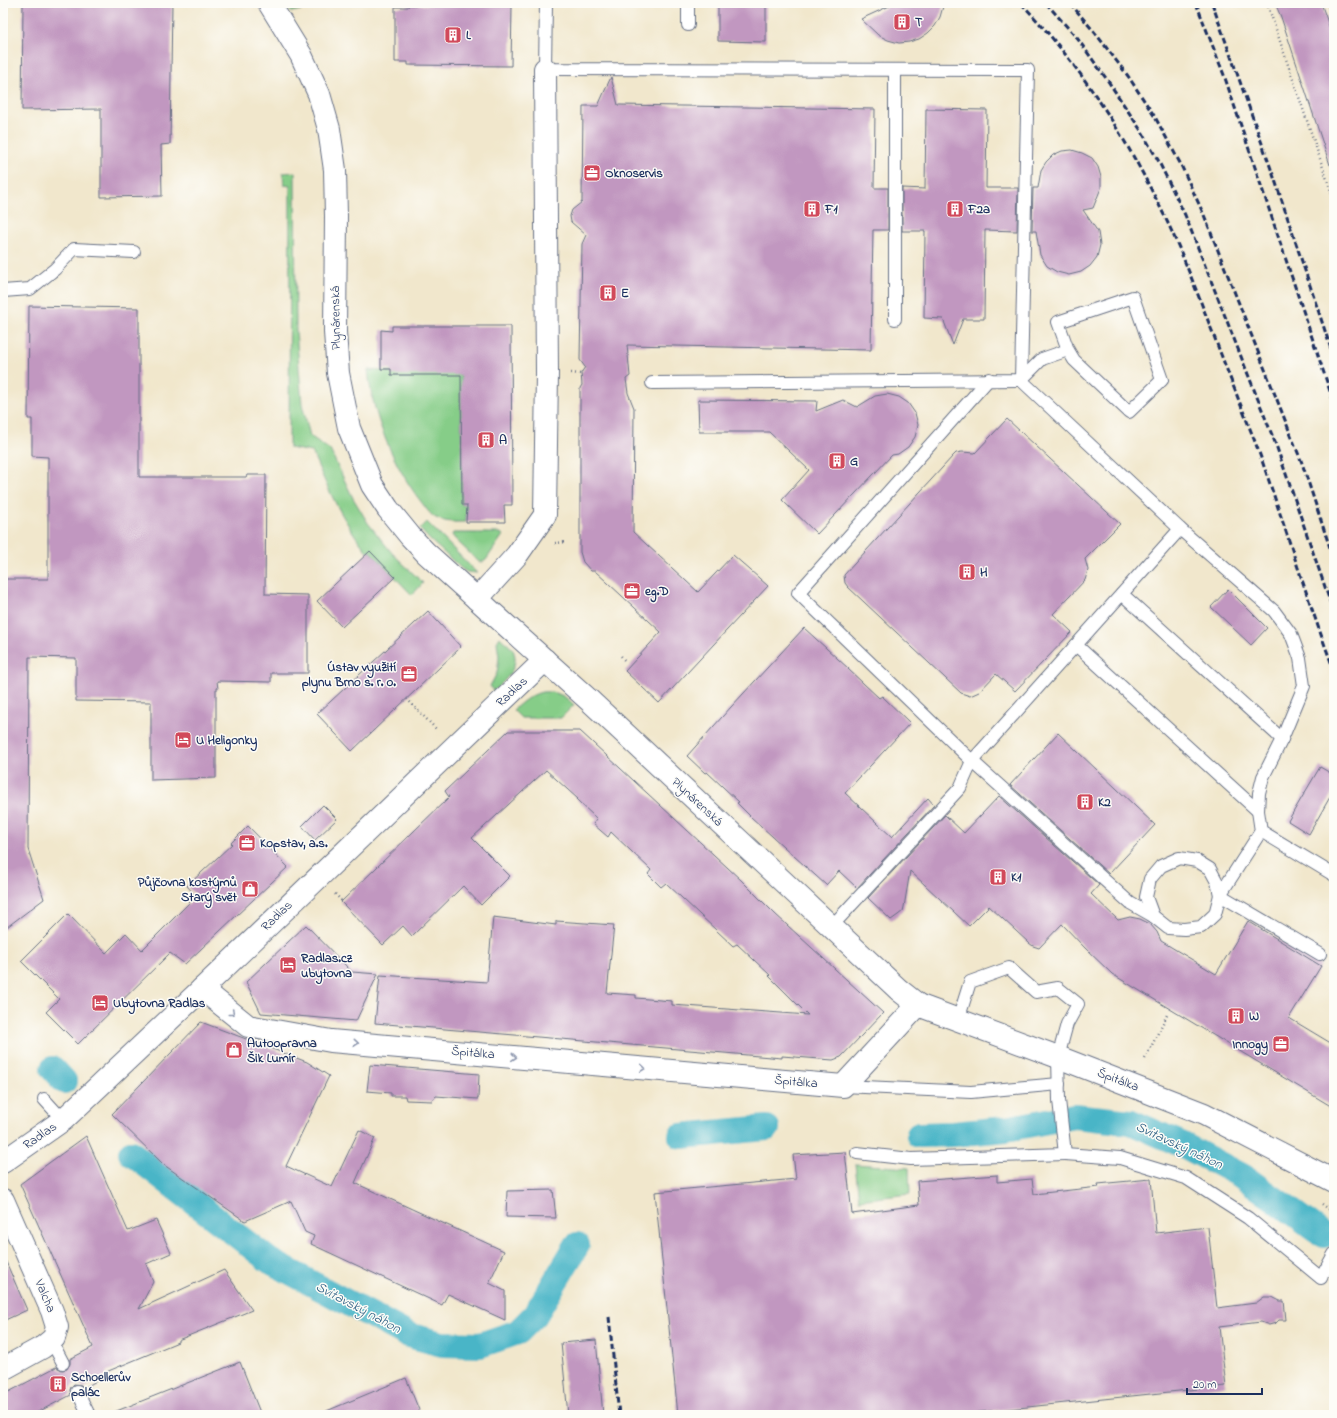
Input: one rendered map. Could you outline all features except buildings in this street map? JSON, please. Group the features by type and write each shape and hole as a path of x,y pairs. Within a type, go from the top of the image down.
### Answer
{"street":[{"name":"Plynárenská","path":"270,3 301,55 319,94 329,129 335,178 335,332 338,373 349,428 372,485 388,509 426,553 545,660 899,990 918,1005"},
{"path":"477,599 517,555 544,515 547,373 545,70"},
{"name":"Radlas","path":"3,1162 62,1120 202,989 545,660"},
{"name":"Špitálka","path":"202,989 248,1026 331,1041 843,1086"},
{"path":"843,1086 918,1005"},
{"name":"Špitálka","path":"918,1005 1058,1057 1204,1114 1334,1181"},
{"name":"Valcha","path":"3,1200 52,1311 54,1333"},
{"path":"3,1369 43,1347 54,1333"}],"lane":[{"path":"546,3 545,70 1028,70 1021,380"},
{"path":"688,3 688,25"},
{"path":"895,71 895,319"},
{"path":"3,291 30,289 55,269 74,249 134,252"},
{"path":"1132,297 1162,380 1129,412 1074,360 1068,350 1058,322 1132,297"},
{"path":"1021,380 1042,359 1068,350"},
{"path":"652,383 989,379 1021,380 1180,529 1274,611 1291,634 1300,658 1304,686 1282,739 1263,777 1259,793 1258,811 1261,831 1220,895 1215,914 1202,927 1184,929 1168,928 1153,916 1130,903 972,761 798,593 989,379"},
{"path":"831,927 960,788 972,761 1180,529"},
{"path":"1122,594 1282,739"},
{"path":"1076,645 1258,811"},
{"path":"1261,831 1334,875"},
{"path":"1153,916 1146,897 1150,879 1161,866 1179,858 1197,860 1210,869 1217,882 1220,895 1320,954"},
{"path":"958,1020 970,982 1009,968 1036,992 1058,988 1078,1004 1067,1024 1058,1057 1059,1100 1065,1154"},
{"path":"843,1086 971,1092 1059,1084"},
{"path":"44,1099 62,1120"},
{"path":"857,1153 911,1159 1065,1154 1120,1158 1186,1178 1248,1218 1322,1278 1334,1254"},
{"path":"54,1333 63,1363"},
{"path":"78,1391 89,1415"}],"path":[{"path":"1267,3 1334,200"},
{"path":"566,373 581,374"},
{"path":"551,544 566,542"},
{"path":"621,656 625,661"},
{"path":"406,699 438,730"},
{"path":"1145,1059 1167,1015"}],"green space":[{"path":"286,3 296,3 301,10 291,12"},
{"path":"295,172 296,331 302,404 310,436 330,450 353,498 368,523 392,553 423,583 412,595 370,551 368,553 359,541 336,504 312,452 289,448 290,186 284,185 283,173"},
{"path":"368,370 461,375 462,505 467,505 466,522 440,520 434,517 428,511 402,474 379,423 370,387"},
{"path":"427,522 477,573 467,572 462,569 429,539 420,529"},
{"path":"453,533 501,533 503,535 486,560 479,562 455,539 452,535"},
{"path":"500,637 513,650 515,662 510,673 494,691 490,686 497,673 499,657 497,642"},
{"path":"542,692 560,694 574,705 561,718 521,718 513,710 530,697"},
{"path":"855,1164 909,1168 910,1194 859,1200"}],"waterway":[{"name":"Svitavský náhon","path":"53,1069 64,1081"},
{"name":"Svitavský náhon","path":"919,1135 953,1134 1006,1129 1074,1116 1131,1122 1183,1145 1244,1177 1324,1235"},
{"name":"Svitavský náhon","path":"681,1136 767,1128"},
{"name":"Svitavský náhon","path":"131,1153 270,1261 408,1335 442,1344 480,1345 518,1332 535,1315 577,1245"}],"railway":[{"path":"1021,3 1060,48 1096,96 1142,172 1180,250 1260,455 1334,670"},
{"path":"1046,3 1077,38 1140,129 1158,160 1185,215 1276,445 1334,613"},
{"path":"1070,3 1128,76 1155,117 1180,163 1204,215 1302,463 1334,560"},
{"path":"1196,3 1224,75 1334,403"},
{"path":"1212,3 1276,183 1334,358"},
{"path":"609,1317 619,1415"}],"place":[{"name":"T","path":"902,22"},
{"name":"L","path":"453,35"},
{"name":"Oknoservis","path":"592,173"},
{"name":"F1","path":"812,209"},
{"name":"F2a","path":"955,209"},
{"name":"E","path":"608,293"},
{"name":"A","path":"486,440"},
{"name":"G","path":"837,461"},
{"name":"H","path":"967,572"},
{"name":"eg.D","path":"632,591"},
{"name":"Ústav využití plynu Brno s. r. o.","path":"409,674"},
{"name":"U Heligonky","path":"183,740"},
{"name":"K2","path":"1085,802"},
{"name":"Kopstav, a.s.","path":"247,843"},
{"name":"K1","path":"998,877"},
{"name":"Půjčovna kostýmů Starý svět","path":"250,889"},
{"name":"Radlas.cz ubytovna","path":"288,965"},
{"name":"Ubytovna Radlas","path":"100,1003"},
{"name":"W","path":"1236,1016"},
{"name":"Innogy","path":"1281,1044"},
{"name":"Autoopravna Šik Lumír","path":"234,1050"},
{"name":"Schoellerův palác","path":"58,1384"}]}
